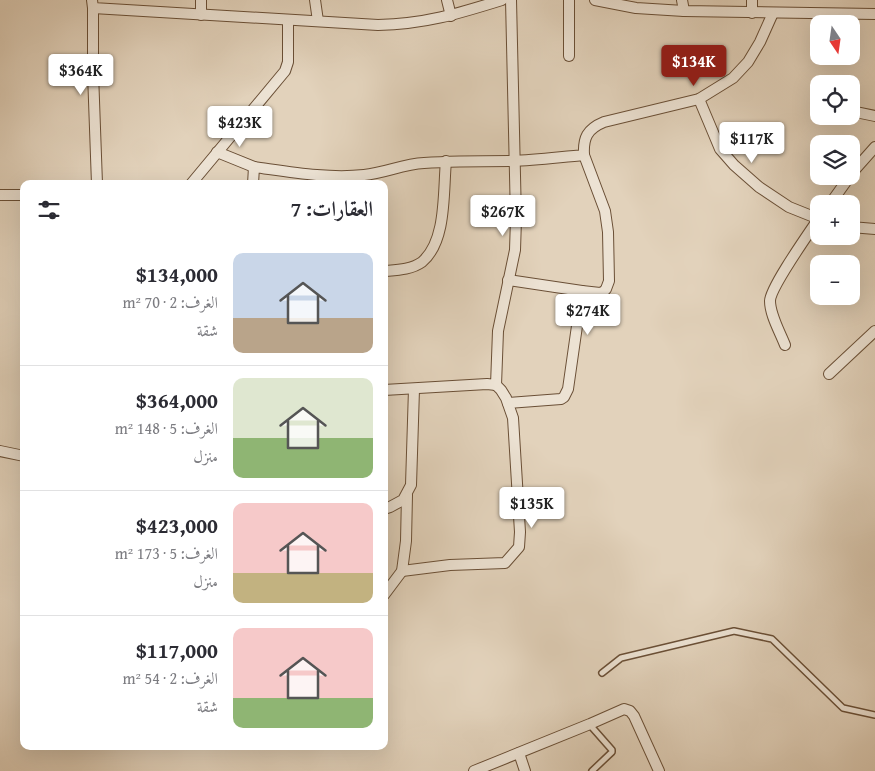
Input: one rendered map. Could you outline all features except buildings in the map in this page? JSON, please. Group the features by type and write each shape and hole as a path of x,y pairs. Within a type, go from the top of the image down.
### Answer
{"street":[{"path":"201,0 201,15"},
{"path":"315,0 318,21"},
{"path":"447,0 451,16"},
{"path":"97,180 93,73 93,4 201,15 378,25 404,24 451,16 502,0"},
{"path":"496,385 498,331 515,250 511,0"},
{"path":"569,0 569,56"},
{"path":"597,0 636,8 683,5 772,13 875,14"},
{"path":"752,0 752,12"},
{"path":"508,280 600,293 606,289 609,281 608,232 605,210 584,155 583,143 588,134 594,126 604,122 699,99 733,78 748,62 760,42 772,13"},
{"path":"194,180 285,71 288,62 288,21"},
{"path":"699,99 720,148 734,165 759,187 789,207 810,215"},
{"path":"860,113 875,116"},
{"path":"860,164 875,147"},
{"path":"217,152 254,167 300,174 349,176 388,171 412,164 446,161 514,161 584,155"},
{"path":"388,270 408,268 421,262 432,251 441,224 446,161"},
{"path":"253,180 254,167"},
{"path":"0,195 20,196"},
{"path":"860,228 875,229"},
{"path":"785,345 772,310 771,295 810,233"},
{"path":"508,403 561,399 564,397 568,389 582,291"},
{"path":"829,374 875,331"},
{"path":"388,390 496,385 508,403 513,418 520,532 519,548 506,563 450,565 402,571"},
{"path":"388,590 402,571 406,542 407,495 411,484 414,388"},
{"path":"0,451 20,455"},
{"path":"388,508 398,504 407,495"},
{"path":"474,771 624,709 630,711 634,716 656,770"},
{"path":"519,753 524,771"}],"lane":[{"path":"602,673 621,658 734,631 772,639 843,708 875,715"},
{"path":"590,724 612,750 592,771"}]}
